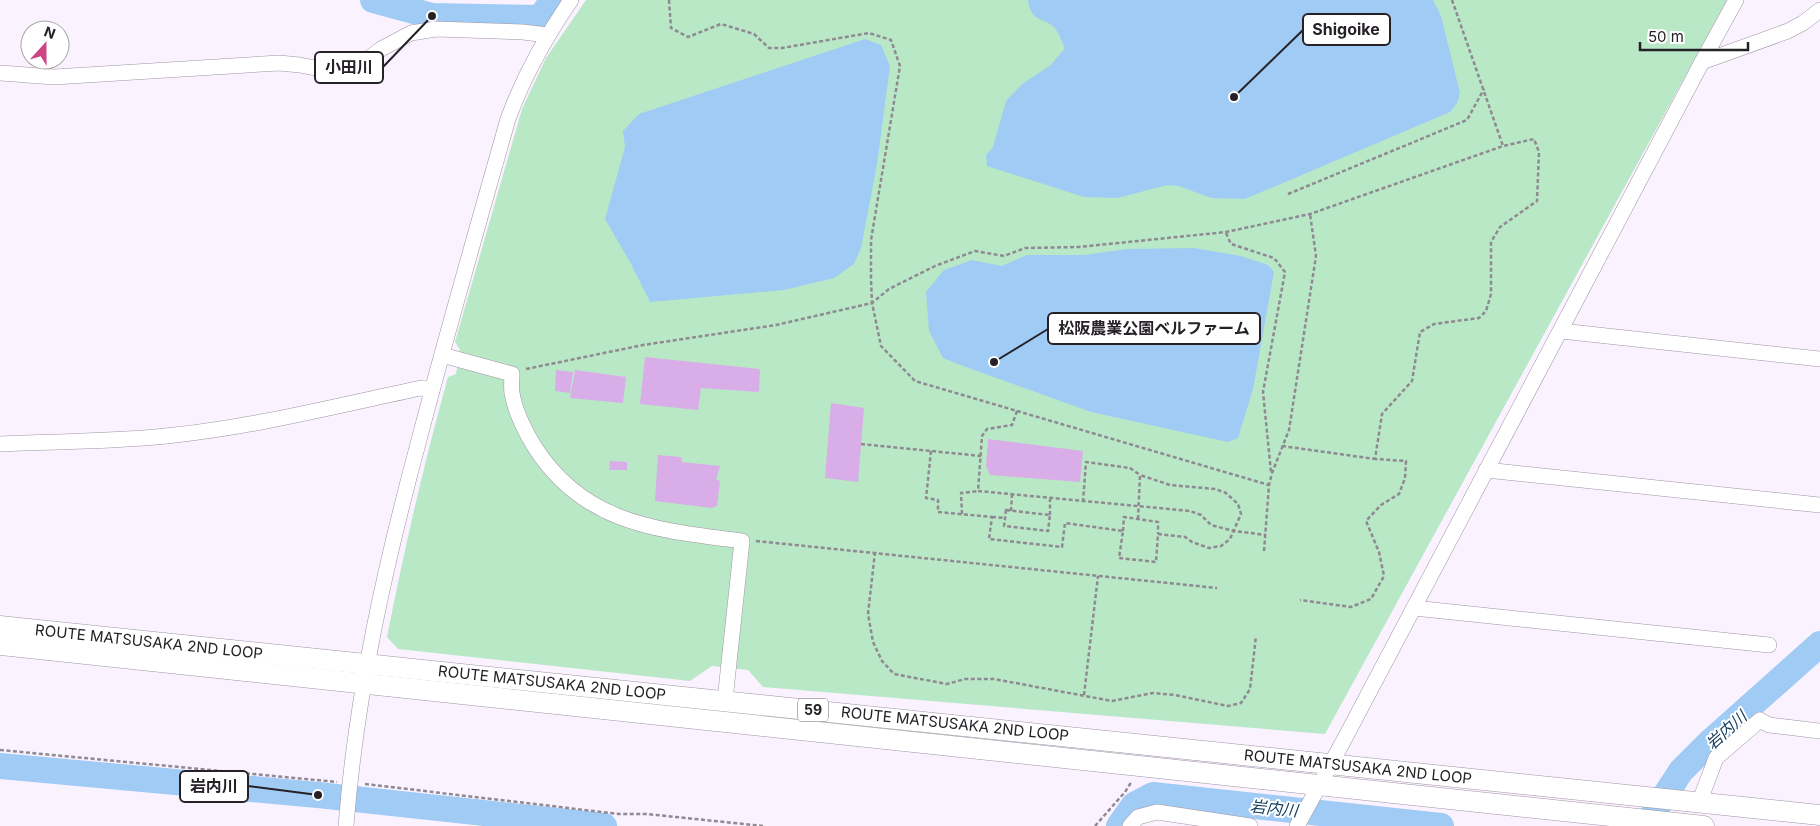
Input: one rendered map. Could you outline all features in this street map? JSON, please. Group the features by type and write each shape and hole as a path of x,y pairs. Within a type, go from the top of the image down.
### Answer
{"main road":[{"name":"ROUTE MATSUSAKA 2ND LOOP","path":"0,626 365,674 1139,766 1315,792 1621,816 1704,826"},
{"name":"ROUTE MATSUSAKA 2ND LOOP","path":"0,645 725,700 1820,815"}],"street":[{"path":"347,819 365,674 391,543 432,390 508,119 519,88 547,35 571,0"},
{"path":"1297,826 1736,0"},
{"path":"1702,62 1788,30 1820,10"},
{"path":"0,73 54,77 280,64 353,71 381,49 411,33 436,29 523,32 547,35"},
{"path":"1561,331 1820,358"},
{"path":"442,355 512,374 511,393 528,436 539,453 563,480 596,506 618,517 666,530 742,541 725,700"},
{"path":"0,444 176,435 257,422 422,388 432,390"},
{"path":"1486,470 1820,505"},
{"path":"1414,608 1769,645"},
{"path":"1699,803 1716,758 1760,720 1769,725 1820,731"},
{"path":"1130,826 1138,817 1157,812 1250,826"}],"path":[{"path":"669,0 671,28 688,37 721,24 754,34 769,48 782,48 870,32 891,40 900,66 870,240 872,304 881,346 914,381 1269,485"},
{"path":"1452,0 1503,146"},
{"path":"1288,194 1467,120 1484,89"},
{"path":"522,371 643,345 776,325 872,304 889,289 935,266 975,251 1004,256 1025,248 1079,247 1226,232 1310,214 1503,146 1534,139 1539,152 1537,201 1500,227 1492,242 1491,294 1486,311 1479,318 1434,324 1420,332 1412,381 1382,414 1375,459"},
{"path":"1264,551 1269,485 1289,430 1316,256 1310,214"},
{"path":"1226,232 1231,244 1274,258 1284,272 1263,392 1272,473"},
{"path":"978,491 982,436 987,429 1012,425 1017,411"},
{"path":"861,444 981,456"},
{"path":"1282,446 1375,459 1406,461 1405,478 1400,494 1381,505 1366,521 1379,552 1384,576 1371,599 1350,607 1300,600"},
{"path":"931,451 926,498 938,500 938,512 1005,518"},
{"path":"1083,502 1086,462 1130,468 1140,475 1170,485 1215,489 1226,493 1238,504 1241,514 1230,539 1221,546 1209,548 1192,542 1185,537 1158,534"},
{"path":"1138,520 1140,475"},
{"path":"962,514 961,494 978,491 1190,512 1201,515 1210,525 1234,531 1266,535"},
{"path":"1011,510 1012,495"},
{"path":"1050,498 1050,515 1048,531 1004,526 1006,510 1050,515"},
{"path":"992,517 989,539 1062,547 1065,524 1123,531"},
{"path":"1124,517 1158,522 1156,562 1119,558 1123,531 1124,517"},
{"path":"751,540 1217,588"},
{"path":"875,552 868,614 873,642 882,661 894,674 947,684 964,679 994,679 1112,701 1153,693 1175,694 1228,706 1241,704 1250,689 1256,636"},
{"path":"1084,695 1098,576"},
{"path":"0,750 351,783 619,814 647,814 763,826"},
{"path":"1095,826 1125,792 1139,766"}],"green space":[{"path":"586,0 1727,0 1325,734 763,687 748,670 712,666 690,681 398,649 387,637 400,572 448,377 456,374 460,350 455,342 522,109 546,58"}],"water":[{"path":"1028,0 1433,0 1441,16 1460,93 1457,103 1450,112 1245,199 1211,198 1179,186 1167,185 1118,198 1084,197 987,166 986,155 993,147 1006,101 1022,84 1051,65 1065,48 1056,30 1032,13"},
{"path":"865,39 881,45 890,66 877,164 861,248 854,264 834,278 784,290 650,302 605,219 625,147 623,131 639,114"},
{"path":"1194,248 1241,256 1268,265 1274,272 1253,389 1238,438 1228,442 1091,412 955,363 943,358 929,331 926,292 944,270 972,260 1002,266 1027,255 1084,255 1127,249"}],"building":[{"path":"645,357 760,369 759,392 701,388 698,410 640,404"},
{"path":"556,370 573,372 570,393 555,391"},
{"path":"575,370 626,377 623,403 570,398"},
{"path":"831,403 864,408 858,482 825,478"},
{"path":"988,439 1083,451 1080,482 990,475 986,466"},
{"path":"658,455 681,457 682,462 720,466 716,479 720,481 717,506 712,508 655,501"},
{"path":"610,461 627,462 627,470 609,470"}],"waterway":[{"path":"373,0 432,16 540,18 553,0"},
{"name":"岩内川","path":"1645,826 1681,771 1709,743 1820,644"},
{"name":"岩内川","path":"0,766 318,795 604,826"},
{"name":"岩内川","path":"1119,826 1134,805 1153,795 1441,826"}],"place":[{"name":"小田川","path":"432,16"},
{"name":"Shigoike","path":"1234,97"},
{"name":"松阪農業公園ベルファーム","path":"994,362"},
{"name":"岩内川","path":"318,795"}]}
